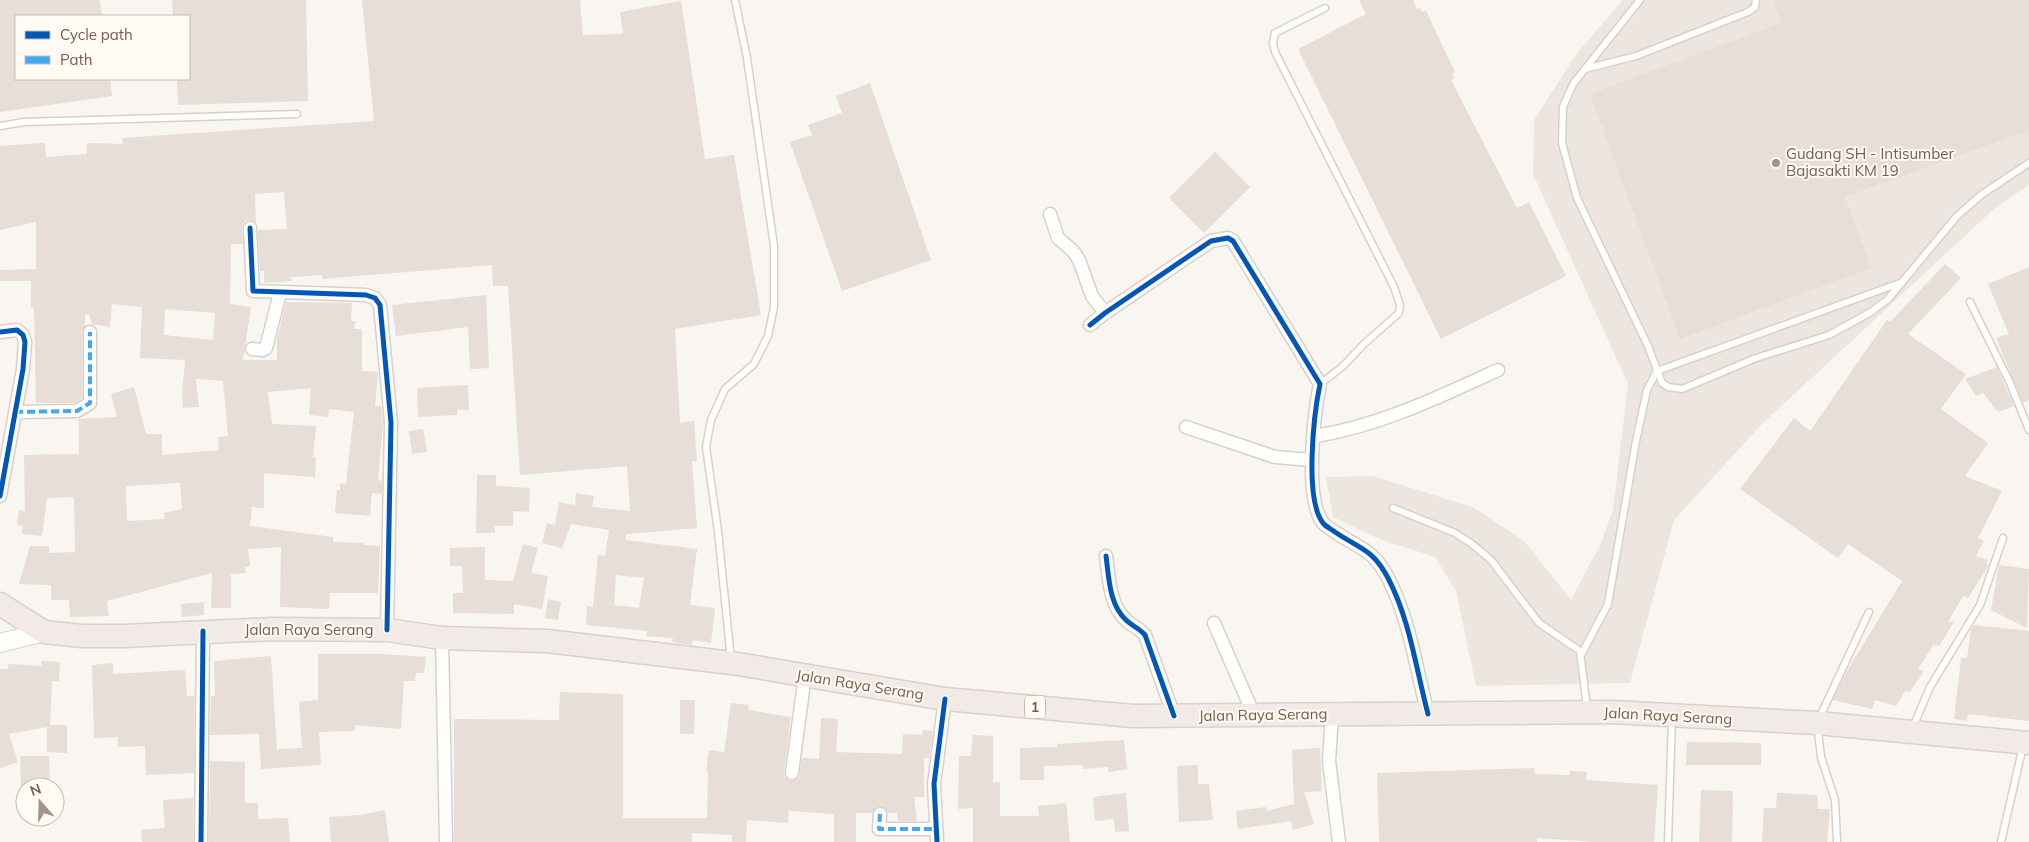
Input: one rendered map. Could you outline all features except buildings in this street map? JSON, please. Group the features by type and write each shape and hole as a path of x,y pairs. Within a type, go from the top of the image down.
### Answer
{"highway":[{"name":"Jalan Raya Serang","path":"0,604 44,632 82,636 124,636 273,629 387,630 442,638 547,641 732,663 945,699 1133,716 1588,712 1817,723 2026,743"}],"street":[{"path":"1050,214 1058,238 1073,250 1079,260 1092,296 1105,313"},
{"path":"250,228 251,289 259,292 334,292 366,295 375,298 380,305 391,423 387,630"},
{"path":"1090,325 1212,241 1228,238 1233,241 1320,384 1316,404 1311,478 1314,500 1323,523 1374,554 1388,578 1405,620 1428,714"},
{"path":"252,349 263,350 266,348 280,293"},
{"path":"0,332 17,330 23,335 25,342 0,496"},
{"path":"15,412 77,410 90,403 90,332"},
{"path":"1315,436 1342,432 1412,407 1498,370"},
{"path":"1186,427 1275,457 1312,460"},
{"path":"1106,556 1115,603 1127,621 1138,627 1145,635 1174,716"},
{"path":"1214,622 1254,715"},
{"path":"201,842 202,631"},
{"path":"0,643 44,632"},
{"path":"442,638 446,842"},
{"path":"792,773 805,676"},
{"path":"937,842 934,784 945,699"},
{"path":"1332,715 1328,761 1339,842"},
{"path":"880,814 879,829 936,828"}],"lane":[{"path":"732,663 718,531 706,447 711,420 725,389 754,364 768,336 774,298 774,246 747,58 735,0"},
{"path":"1640,0 1573,84 1563,107 1562,142 1576,198 1648,346 1662,383 1668,387 1682,388 1756,358 1829,335 1871,312 1888,299 1957,216 1981,195 2029,163"},
{"path":"1585,69 1636,56 1748,12 1755,7 1756,0"},
{"path":"1320,384 1342,368 1364,343 1392,320 1399,313 1400,305 1394,287 1275,52 1273,43 1275,33 1325,8"},
{"path":"0,126 24,122 297,114"},
{"path":"1581,655 1608,604 1636,441 1647,390 1657,371 1901,283"},
{"path":"1970,302 2010,383 2029,430"},
{"path":"1394,508 1456,533 1472,544 1491,560 1539,623 1575,647 1581,655 1588,712"},
{"path":"1910,733 1930,687 1980,606 2003,538"},
{"path":"1837,842 1835,800 1821,757 1817,723 1869,612"},
{"path":"1668,842 1672,716"},
{"path":"2001,842 2026,743"}],"shaded area":[{"path":"1623,0 2029,0 2029,185 1995,208 1762,424 1674,520 1630,683 1476,686 1456,591 1435,557 1379,539 1333,517 1326,477 1372,476 1473,507 1524,541 1571,600 1601,543 1613,510 1628,384 1533,174 1534,120 1577,53"}],"marked path":[{"path":"15,412 77,411 90,403 90,332"},
{"path":"880,814 879,829 936,829"}],"cycle path":[{"path":"250,228 253,291 366,295 375,298 380,305 391,423 387,630"},
{"path":"1090,325 1211,241 1228,238 1233,241 1320,384 1312,455 1312,476 1317,511 1325,525 1371,555 1388,578 1402,611 1428,714"},
{"path":"0,332 17,330 23,335 25,342 23,369 0,496"},
{"path":"1106,556 1113,599 1120,614 1145,635 1174,716"},
{"path":"201,842 203,631"},
{"path":"937,842 934,784 945,699"}],"place":[{"name":"Gudang SH - Intisumber Bajasakti KM 19","path":"1776,163"}]}
